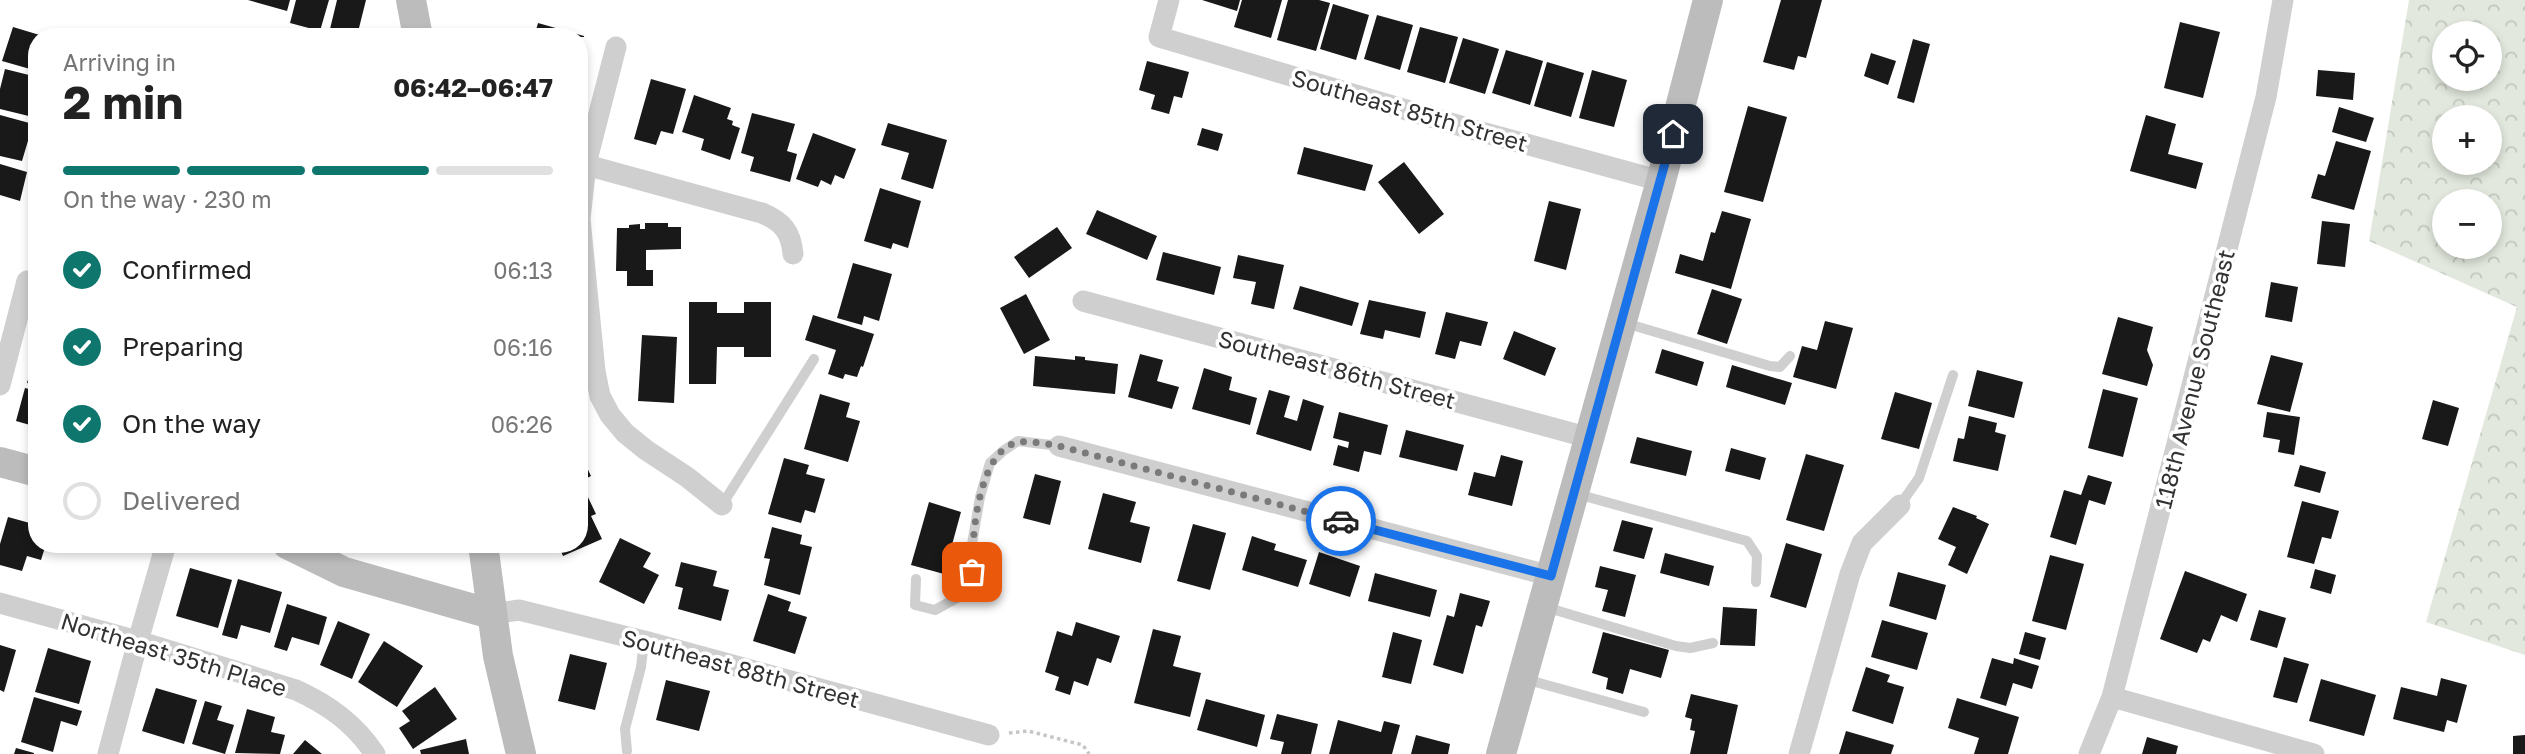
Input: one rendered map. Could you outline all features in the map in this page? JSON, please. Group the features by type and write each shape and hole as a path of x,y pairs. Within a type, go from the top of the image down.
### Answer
{"street":[{"path":"411,0 416,28"},
{"name":"Southeast 85th Street","path":"1169,0 1159,37 1471,129 1661,181"},
{"path":"1501,754 1661,181 1708,0"},
{"name":"118th Avenue Southeast","path":"2090,754 2112,697 2266,97 2283,0"},
{"path":"588,143 616,47"},
{"path":"588,166 776,219 787,229 793,254"},
{"path":"0,385 27,281"},
{"name":"Southeast 86th Street","path":"1083,301 1590,438"},
{"path":"588,309 600,396 610,415 625,433 646,450 687,477 722,505"},
{"path":"1059,446 1551,576"},
{"path":"0,462 28,470"},
{"path":"1799,754 1854,563 1863,543 1900,505"},
{"path":"108,754 163,553"},
{"path":"305,553 344,572 491,614"},
{"path":"483,553 498,656 521,754"},
{"name":"Northeast 35th Place","path":"0,603 138,641 296,690 319,700 342,716 375,754"},
{"name":"Southeast 88th Street","path":"491,614 519,610 644,641 989,735"},
{"path":"2112,697 2314,754"}],"lane":[{"path":"1622,322 1770,366 1780,368 1790,356"},
{"path":"722,505 814,359"},
{"path":"1900,505 1919,478 1953,375"},
{"path":"916,579 915,605 935,610 964,594 972,572 972,544 990,463 1018,442 1059,446"},
{"path":"1574,494 1747,541 1756,556 1756,582"},
{"path":"1542,606 1676,646 1690,648 1713,643"},
{"path":"627,751 625,729 641,667 644,641"},
{"path":"1522,678 1644,712"}],"path":[{"path":"989,735 1028,731 1083,745 1089,754"}],"green space":[{"path":"2409,0 2525,0 2525,655 2426,622 2517,307 2369,241"}],"building":[{"path":"248,0 290,0 287,11"},
{"path":"296,0 329,0 321,28 290,23"},
{"path":"337,0 366,0 359,28 330,28"},
{"path":"1202,0 1240,0 1237,11"},
{"path":"1242,0 1282,0 1271,38 1234,27"},
{"path":"1288,0 1319,0 1330,3 1316,51 1277,40"},
{"path":"1781,0 1822,0 1806,58 1798,56 1794,70 1763,62"},
{"path":"1333,4 1369,15 1356,60 1320,49"},
{"path":"1377,15 1413,25 1400,70 1364,59"},
{"path":"2180,22 2220,32 2203,98 2164,88"},
{"path":"538,23 556,28 537,28"},
{"path":"13,27 28,32 28,68 2,61"},
{"path":"1420,27 1458,37 1445,83 1407,72"},
{"path":"1463,38 1499,49 1485,94 1449,83"},
{"path":"1913,39 1930,44 1914,103 1897,98"},
{"path":"1506,50 1543,61 1530,105 1492,93"},
{"path":"1871,53 1896,61 1888,85 1864,76"},
{"path":"1147,61 1189,72 1182,98 1174,96 1169,114 1151,109 1155,95 1139,90"},
{"path":"1547,62 1584,73 1571,117 1534,106"},
{"path":"5,69 28,75 28,116 0,109 0,89"},
{"path":"1592,70 1627,80 1614,127 1579,118"},
{"path":"2318,70 2355,73 2353,100 2316,96"},
{"path":"651,79 686,89 673,134 661,131 656,145 634,139"},
{"path":"694,95 731,108 727,119 740,128 730,160 701,150 704,139 682,132"},
{"path":"1748,106 1787,117 1763,202 1724,192"},
{"path":"2339,107 2374,118 2366,142 2332,132"},
{"path":"752,113 795,124 787,151 797,154 790,182 750,171 754,157 741,153"},
{"path":"0,115 28,123 28,141 22,161 0,156"},
{"path":"2146,115 2176,124 2168,154 2203,163 2196,189 2130,171"},
{"path":"888,123 947,140 933,189 901,179 909,153 881,145"},
{"path":"1202,128 1223,134 1218,151 1197,145"},
{"path":"813,133 856,149 844,179 835,175 831,185 821,180 818,187 796,179"},
{"path":"2336,141 2371,151 2354,210 2311,198 2318,174 2325,176"},
{"path":"1304,147 1373,165 1365,191 1297,174"},
{"path":"1404,162 1444,214 1419,234 1378,182"},
{"path":"0,164 27,172 20,201 0,195"},
{"path":"880,188 921,201 908,248 893,243 891,249 864,241"},
{"path":"1549,201 1581,209 1566,270 1534,261"},
{"path":"1097,210 1157,236 1147,260 1086,234"},
{"path":"1722,211 1751,219 1731,289 1675,273 1680,254 1703,261 1711,232 1715,233"},
{"path":"2322,221 2350,224 2345,267 2317,264"},
{"path":"645,223 668,223 668,227 681,227 681,249 646,250 646,270 653,270 653,286 627,286 627,271 616,271 617,228 640,224 640,229 645,229"},
{"path":"1057,227 1072,248 1029,278 1014,257"},
{"path":"1163,252 1221,267 1214,295 1156,280"},
{"path":"1238,255 1284,265 1274,309 1251,304 1256,282 1233,278"},
{"path":"853,263 892,274 879,321 864,316 862,325 837,318"},
{"path":"2271,282 2298,287 2292,322 2265,317"},
{"path":"1300,286 1359,303 1352,326 1293,309"},
{"path":"1712,289 1742,299 1727,344 1697,334"},
{"path":"1026,294 1050,340 1024,354 1000,308"},
{"path":"1369,300 1426,312 1420,338 1385,330 1383,339 1360,334"},
{"path":"689,302 717,302 717,313 744,313 744,302 771,302 771,357 744,357 744,347 717,347 716,384 689,384"},
{"path":"1446,312 1488,322 1481,346 1460,341 1455,359 1435,354"},
{"path":"813,315 874,334 857,377 845,374 843,379 828,374 836,350 805,340"},
{"path":"2118,317 2153,327 2147,350 2153,365 2147,386 2102,374"},
{"path":"1825,321 1853,328 1836,389 1793,377 1802,346 1817,350"},
{"path":"1514,331 1556,348 1545,376 1503,359"},
{"path":"642,335 677,337 674,403 638,401"},
{"path":"1662,349 1704,362 1697,386 1655,373"},
{"path":"1140,354 1163,360 1157,381 1179,387 1172,409 1128,397"},
{"path":"2271,355 2303,363 2290,412 2257,404"},
{"path":"1035,356 1075,360 1075,356 1085,357 1085,360 1118,364 1115,394 1033,386"},
{"path":"1732,365 1792,383 1785,405 1726,387"},
{"path":"1204,368 1232,377 1229,390 1257,398 1250,425 1192,409"},
{"path":"1977,370 2023,382 2014,418 1968,406"},
{"path":"25,388 28,389 28,424 16,421"},
{"path":"2103,389 2138,398 2123,457 2088,448"},
{"path":"1269,390 1290,396 1284,417 1297,421 1303,399 1324,406 1311,451 1256,434"},
{"path":"1895,392 1932,403 1919,449 1881,439"},
{"path":"820,394 850,403 846,417 860,421 848,462 804,449"},
{"path":"2433,400 2459,408 2448,446 2422,439"},
{"path":"1339,412 1388,425 1381,455 1364,451 1359,472 1333,465 1338,445 1348,448 1349,442 1333,438"},
{"path":"2267,412 2300,417 2294,455 2278,452 2280,440 2263,437"},
{"path":"1969,416 1997,423 1995,432 2006,435 1998,471 1953,461 1958,438 1964,439"},
{"path":"1406,430 1464,445 1457,471 1399,457"},
{"path":"1637,437 1692,451 1686,476 1630,463"},
{"path":"1731,448 1766,458 1760,480 1725,471"},
{"path":"1806,454 1844,465 1824,531 1786,520"},
{"path":"1501,455 1523,461 1512,506 1468,495 1474,472 1495,477"},
{"path":"784,458 809,465 806,474 825,479 815,513 805,510 801,523 768,514"},
{"path":"2300,465 2326,472 2320,493 2294,486"},
{"path":"1035,474 1061,481 1050,525 1023,518"},
{"path":"2088,475 2112,482 2105,505 2089,500 2076,545 2050,537 2064,490 2081,495"},
{"path":"1103,493 1136,502 1130,522 1150,527 1141,563 1088,549"},
{"path":"588,497 596,514 591,516 602,539 588,545"},
{"path":"2302,501 2339,511 2331,539 2322,537 2314,564 2287,557"},
{"path":"929,502 961,512 944,574 911,565"},
{"path":"1953,507 1977,516 1976,518 1989,524 1967,574 1948,565 1956,547 1938,539"},
{"path":"8,517 28,523 28,553 43,553 41,560 27,556 22,571 0,565 0,544"},
{"path":"1622,520 1653,528 1644,559 1613,551"},
{"path":"1193,524 1226,533 1210,590 1177,581"},
{"path":"772,527 802,535 800,544 812,547 800,595 764,585 770,559 764,558"},
{"path":"1252,536 1276,544 1274,550 1307,560 1298,587 1242,570"},
{"path":"620,538 651,553 643,567 659,575 644,604 599,582"},
{"path":"1786,543 1822,554 1806,608 1770,597"},
{"path":"1319,552 1360,566 1350,597 1309,584"},
{"path":"1665,553 1714,566 1709,586 1660,573"},
{"path":"2050,555 2084,564 2066,630 2032,621"},
{"path":"681,562 717,571 713,586 729,590 721,621 678,609 683,588 675,586"},
{"path":"1600,566 1636,575 1625,617 1602,611 1608,590 1595,587"},
{"path":"190,568 232,580 218,628 176,616"},
{"path":"2315,569 2336,575 2331,594 2310,588"},
{"path":"2185,571 2247,594 2237,622 2221,615 2210,642 2203,639 2197,653 2160,639"},
{"path":"1898,572 1946,585 1936,620 1889,606"},
{"path":"1375,573 1437,590 1430,617 1368,601"},
{"path":"238,579 282,592 270,633 241,625 237,639 222,635"},
{"path":"1460,593 1490,601 1482,627 1476,625 1463,674 1433,665 1447,615 1454,617"},
{"path":"768,594 791,602 788,611 807,617 795,654 753,641"},
{"path":"287,604 327,617 319,645 292,637 287,651 274,647"},
{"path":"1723,607 1757,609 1755,646 1720,645"},
{"path":"2259,610 2286,618 2277,648 2250,640"},
{"path":"1882,620 1928,633 1917,670 1871,657"},
{"path":"338,621 370,634 352,679 320,665"},
{"path":"1076,622 1120,636 1111,663 1097,658 1088,686 1074,681 1070,695 1055,690 1059,677 1045,672 1057,631 1072,636"},
{"path":"1153,629 1181,636 1173,666 1201,673 1190,717 1134,703"},
{"path":"1393,632 1422,640 1411,684 1382,677"},
{"path":"1603,632 1669,650 1661,678 1630,669 1623,694 1606,689 1608,678 1592,673"},
{"path":"2025,632 2046,638 2040,660 2019,654"},
{"path":"384,641 423,666 397,707 358,682"},
{"path":"0,645 16,650 4,692 0,690"},
{"path":"48,648 91,661 79,704 35,692"},
{"path":"570,654 607,663 595,710 558,701"},
{"path":"2284,657 2309,664 2297,703 2273,697"},
{"path":"1992,658 2013,664 2014,658 2039,666 2032,689 2013,683 2006,706 1980,698"},
{"path":"1866,667 1890,675 1887,682 1904,687 1893,724 1852,711"},
{"path":"2441,678 2467,685 2457,723 2447,720 2444,732 2393,719 2401,687 2437,696"},
{"path":"2321,679 2376,695 2364,736 2309,721"},
{"path":"666,680 710,691 699,731 656,720"},
{"path":"435,687 457,719 413,749 399,728 410,721 402,711"},
{"path":"156,688 197,700 184,744 142,731"},
{"path":"1691,694 1738,705 1727,754 1690,754 1695,731 1690,730 1692,719 1685,717"},
{"path":"34,697 82,711 77,726 61,721 53,752 21,742"},
{"path":"1957,698 2019,717 2008,754 1974,754 1979,738 1948,728"},
{"path":"1206,699 1265,715 1257,747 1197,730"},
{"path":"205,701 222,706 217,720 234,725 225,754 192,744"},
{"path":"247,709 275,717 271,732 285,735 280,754 235,753"},
{"path":"1277,714 1318,724 1311,754 1281,754 1284,742 1270,739"},
{"path":"1338,720 1381,732 1384,721 1400,725 1392,754 1329,754"},
{"path":"1846,731 1894,745 1891,754 1839,754"},
{"path":"1416,735 1450,744 1448,754 1411,754"},
{"path":"2525,735 2525,754 2513,754 2513,736"},
{"path":"2147,737 2178,746 2176,754 2142,754"},
{"path":"466,739 469,754 421,754 420,750"},
{"path":"305,740 322,754 293,754"},
{"path":"16,748 34,753 34,754 14,754"}],"way so far":[{"path":"972,572 972,544 980,497 990,463 1018,442 1059,446 1341,521"}],"route":[{"path":"1341,521 1551,576 1673,134"}]}
